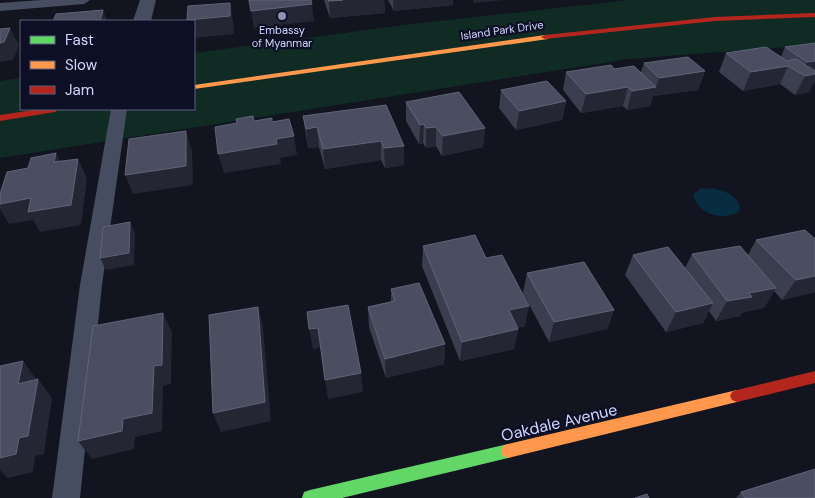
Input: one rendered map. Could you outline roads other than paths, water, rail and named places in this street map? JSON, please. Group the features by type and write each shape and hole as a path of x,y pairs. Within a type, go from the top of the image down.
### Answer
{"main road":[{"name":"Island Park Drive","path":"195,87 542,37 715,19 815,15"},
{"path":"0,118 49,110"},
{"name":"Oakdale Avenue","path":"310,498 815,377"}],"street":[{"path":"142,20 148,0"}],"lane":[{"path":"0,7 84,0"},
{"path":"66,498 91,285 119,110"}],"water":[{"path":"711,188 726,192 734,197 740,210 727,216 720,216 705,211 696,201 694,194 700,189"}],"place":[{"name":"Embassy of Myanmar","path":"282,16"}]}
